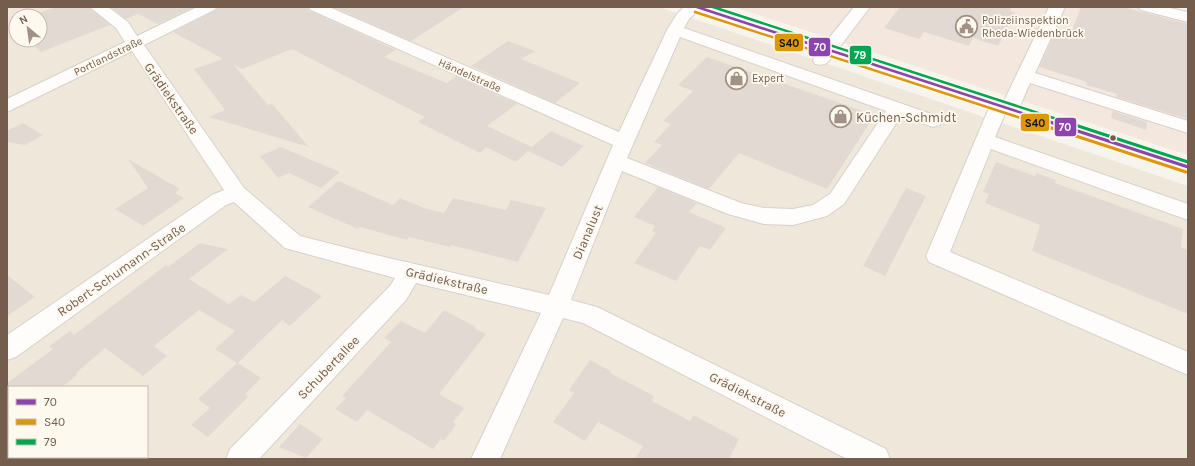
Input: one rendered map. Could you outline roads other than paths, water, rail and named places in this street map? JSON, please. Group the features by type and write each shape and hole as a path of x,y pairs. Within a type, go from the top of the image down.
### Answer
{"street":[{"name":"Grädiekstraße","path":"98,7 122,25 237,193 293,242 410,272 588,314 876,459"},
{"name":"Portlandstraße","path":"7,106 208,7"},
{"name":"Händelstraße","path":"316,7 736,209 764,216 793,217 819,211 837,199 897,108"},
{"name":"Dianalust","path":"485,459 556,306 620,152 675,30 682,17 693,7"},
{"path":"696,7 1188,167"},
{"path":"809,77 862,7"},
{"path":"1057,7 1025,76 1004,107 985,140 936,256 1188,364"},
{"path":"1146,7 1188,17"},
{"path":"675,30 933,121"},
{"path":"1025,76 1188,127"},
{"path":"985,140 1188,212"},
{"name":"Robert-Schumann-Straße","path":"7,349 219,200 237,193"},
{"name":"Schubertallee","path":"240,459 398,293 410,272"}],"place":[{"name":"Polizeiinspektion Rheda-Wiedenbrück","path":"967,26"},
{"name":"Expert","path":"737,78"},
{"name":"Küchen-Schmidt","path":"840,117"}]}
